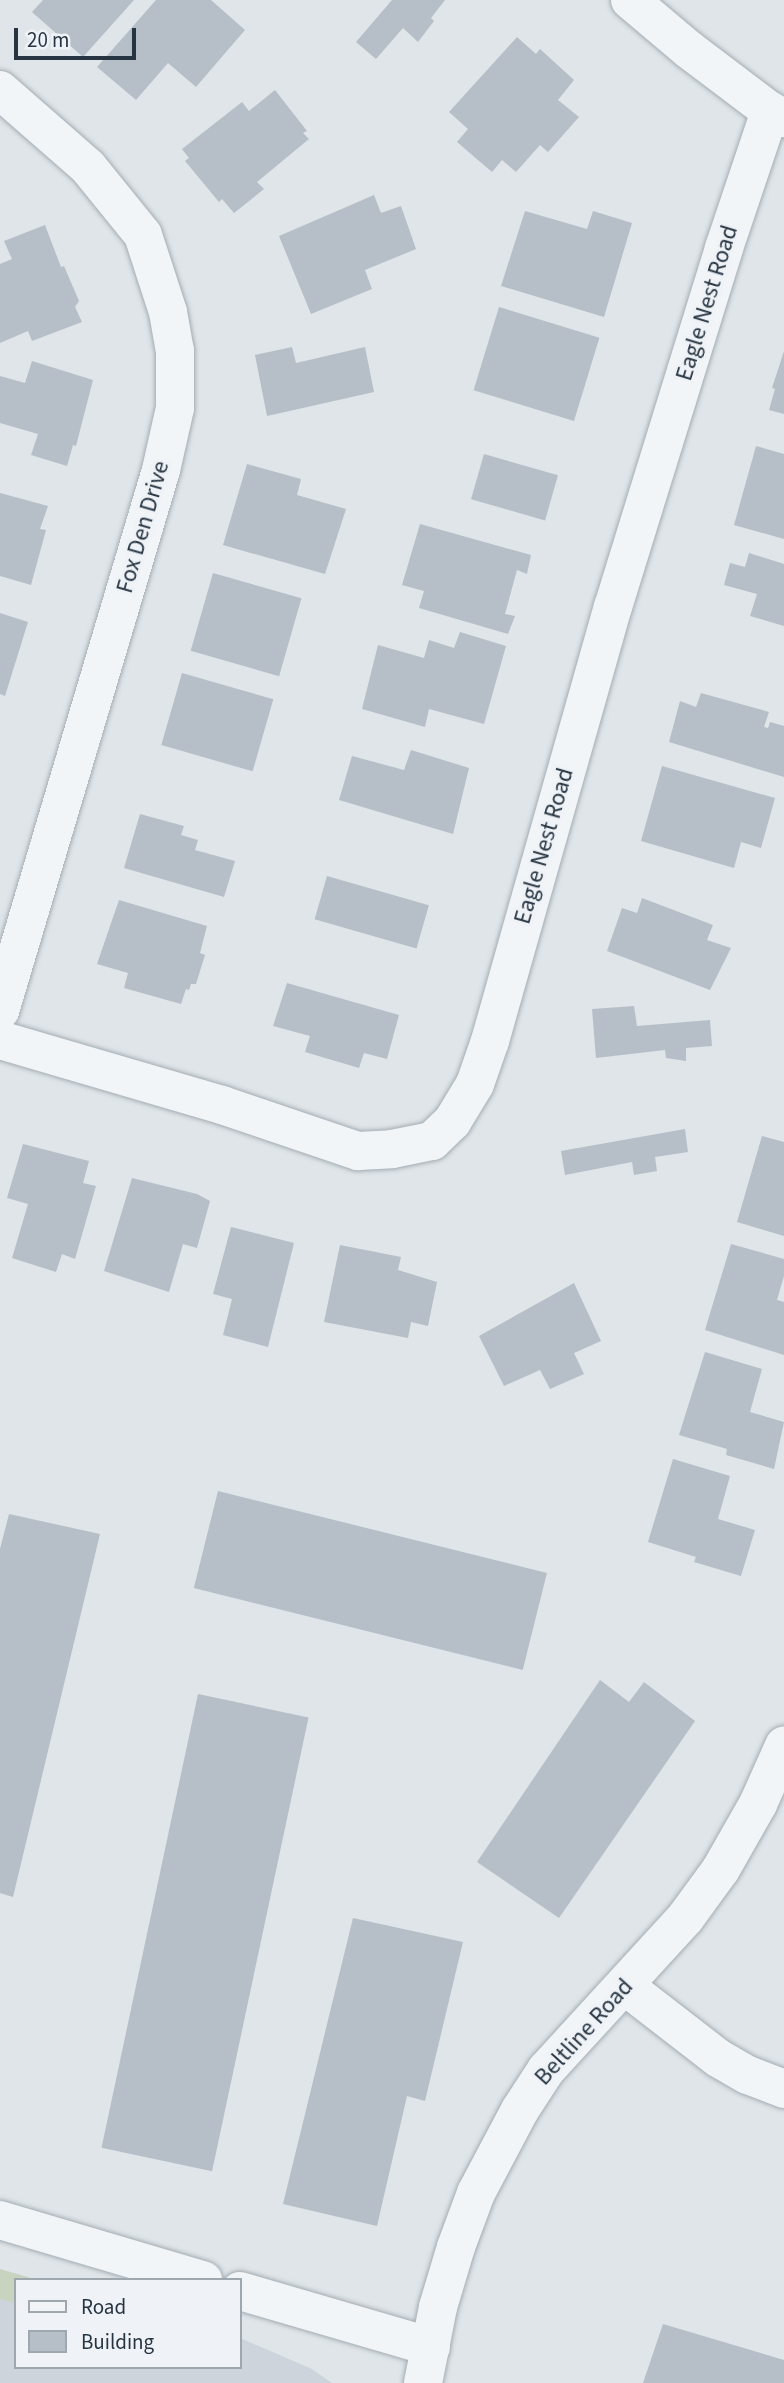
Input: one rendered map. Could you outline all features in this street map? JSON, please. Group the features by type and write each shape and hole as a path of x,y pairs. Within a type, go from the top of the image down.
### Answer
{"street":[{"path":"630,0 688,49 777,115"},
{"name":"Fox Den Drive","path":"0,90 88,167 143,235 169,312 175,350 175,408 161,470 0,1011"},
{"name":"Eagle Nest Road","path":"0,1040 222,1105 358,1151 392,1149 432,1141 452,1122 475,1084 485,1054 613,607 731,224 777,115"},
{"name":"Beltline Road","path":"423,2383 438,2307 476,2193 520,2109 546,2070 686,1917 721,1868 758,1804 784,1746"},
{"path":"625,1986 718,2058 748,2075 784,2089"},
{"path":"0,2220 196,2278"},
{"path":"242,2292 432,2347"}],"shaded area":[{"path":"0,2269 14,2279 14,2369 242,2369 242,2339 312,2369 332,2383 0,2383"}],"green space":[{"path":"0,2269 31,2278 14,2278 14,2302 0,2299"}],"building":[{"path":"43,0 134,0 83,57 32,12"},
{"path":"156,0 211,0 245,30 196,87 168,63 136,100 97,67"},
{"path":"392,0 445,0 431,18 434,21 418,42 403,28 376,59 356,42"},
{"path":"517,37 536,54 540,49 574,80 558,100 579,117 548,152 540,145 516,172 502,160 492,172 457,142 468,129 449,112"},
{"path":"275,90 307,131 303,133 309,139 257,182 264,189 234,213 222,199 219,202 185,161 189,158 182,149 242,102 249,111"},
{"path":"374,195 381,213 401,206 416,249 365,270 372,289 311,314 279,236"},
{"path":"525,211 587,229 593,211 632,223 604,317 501,286"},
{"path":"45,225 61,267 64,266 79,301 75,307 82,322 32,341 28,331 0,343 0,264 12,259 4,241"},
{"path":"499,307 599,338 574,421 474,390"},
{"path":"292,347 296,363 365,347 374,392 267,416 255,355"},
{"path":"784,351 784,414 769,410 775,389 772,388"},
{"path":"32,361 93,380 76,446 73,445 67,466 31,455 38,434 0,423 0,376 25,383"},
{"path":"756,446 784,454 784,539 734,525"},
{"path":"484,454 558,475 545,520 471,499"},
{"path":"247,464 301,479 297,495 346,509 325,574 223,545"},
{"path":"0,493 48,506 40,529 46,530 31,585 0,576"},
{"path":"420,524 531,555 527,574 517,570 505,614 515,616 508,634 419,608 424,591 402,585"},
{"path":"749,553 784,564 784,626 750,616 757,594 724,585 730,563 745,567"},
{"path":"213,573 301,598 279,676 191,651"},
{"path":"0,613 28,622 5,696 0,694"},
{"path":"460,632 506,646 484,724 429,709 425,727 362,709 378,645 424,658 429,640 454,648"},
{"path":"182,673 273,699 253,771 161,745"},
{"path":"701,693 769,712 764,727 768,728 770,722 784,726 784,777 669,742 680,701 696,707"},
{"path":"411,750 469,768 453,834 339,800 352,756 404,770"},
{"path":"662,766 775,798 761,848 741,842 734,868 641,841"},
{"path":"140,814 184,826 181,835 198,840 195,850 235,861 224,897 124,868"},
{"path":"327,876 429,905 416,948 315,919"},
{"path":"642,898 713,925 707,940 731,948 710,990 607,951 622,908 637,913"},
{"path":"119,900 207,926 200,953 205,955 196,984 191,984 189,990 186,989 181,1004 124,988 128,973 97,964"},
{"path":"287,983 399,1015 387,1059 364,1053 359,1068 305,1052 310,1036 273,1026"},
{"path":"634,1006 637,1026 710,1020 712,1046 686,1048 686,1061 666,1058 665,1050 596,1058 592,1009"},
{"path":"685,1129 688,1152 655,1157 657,1171 634,1175 632,1162 565,1175 561,1151"},
{"path":"762,1136 784,1142 784,1236 737,1222"},
{"path":"23,1144 89,1161 83,1183 96,1186 75,1259 62,1254 56,1272 12,1258 28,1204 7,1198"},
{"path":"132,1178 197,1194 210,1201 197,1248 183,1244 169,1292 104,1271"},
{"path":"231,1227 294,1243 268,1347 223,1335 232,1299 213,1294"},
{"path":"731,1244 784,1259 784,1276 777,1300 784,1302 784,1355 705,1330"},
{"path":"340,1245 401,1257 398,1270 437,1282 428,1326 411,1322 408,1338 324,1322"},
{"path":"574,1283 601,1341 574,1353 584,1374 550,1389 540,1370 504,1386 479,1336"},
{"path":"705,1352 762,1369 750,1412 784,1422 774,1469 726,1455 727,1449 679,1435"},
{"path":"673,1459 730,1476 718,1519 755,1530 741,1576 694,1562 696,1557 648,1542"},
{"path":"218,1491 547,1573 523,1670 194,1588"},
{"path":"9,1514 100,1534 13,1897 0,1893 0,1549"},
{"path":"600,1680 629,1702 644,1682 695,1721 559,1918 477,1862"},
{"path":"198,1694 309,1717 212,2171 102,2148"},
{"path":"353,1918 463,1942 425,2101 407,2096 377,2226 283,2204"},
{"path":"663,2324 784,2360 784,2383 643,2383"}]}
